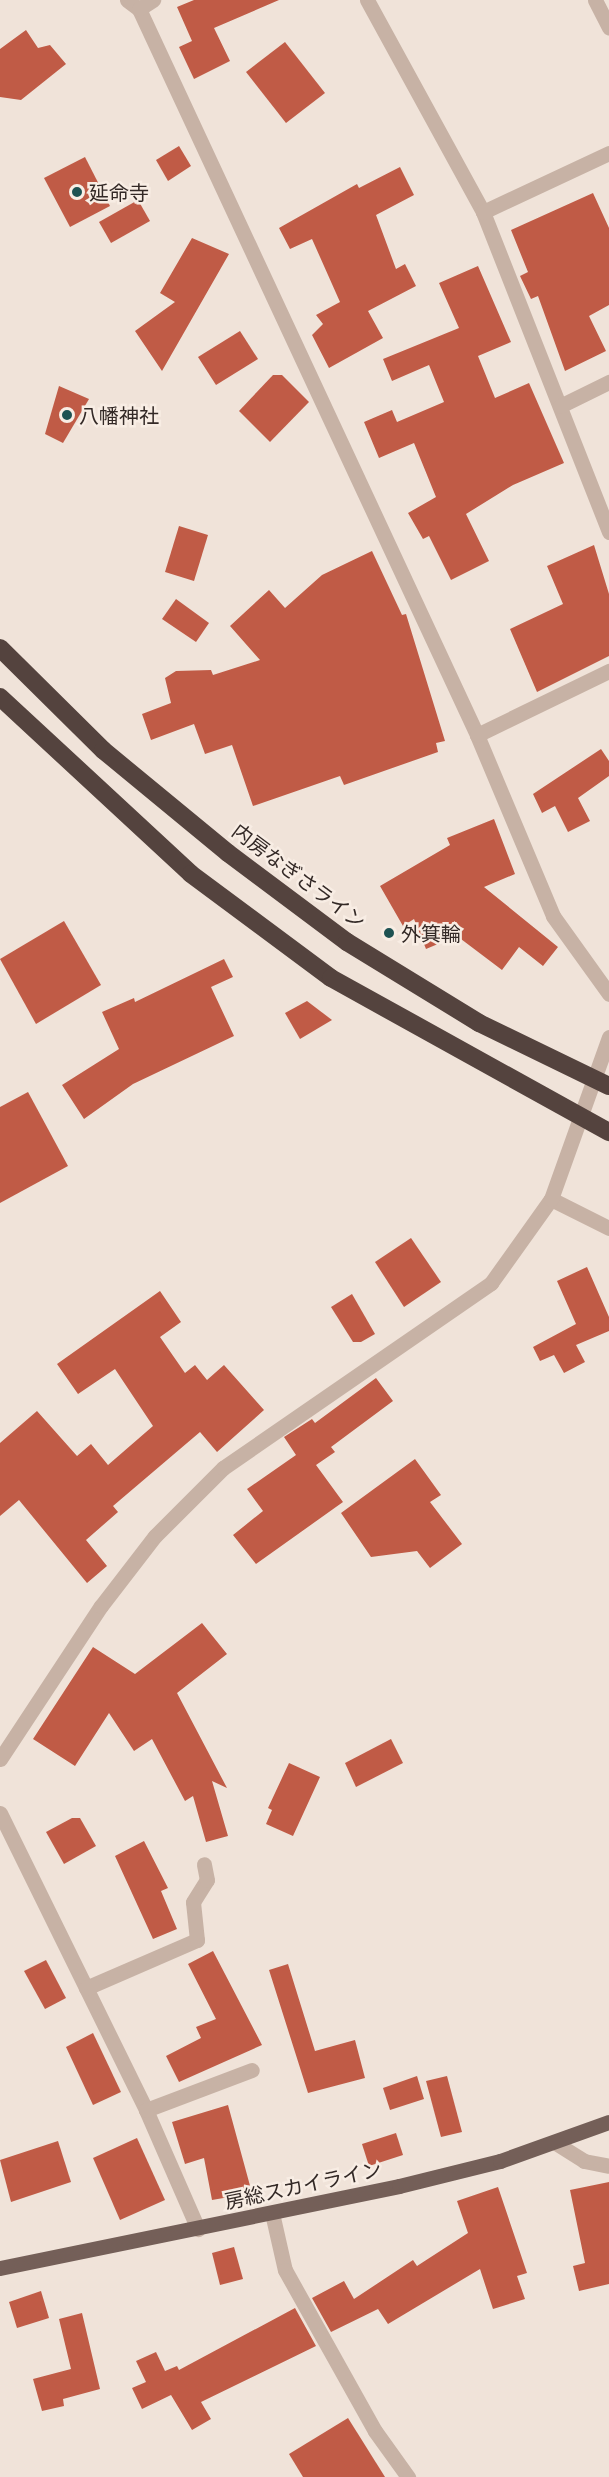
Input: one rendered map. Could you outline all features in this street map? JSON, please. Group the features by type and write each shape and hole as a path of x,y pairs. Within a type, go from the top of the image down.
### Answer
{"highway":[{"name":"内房なぎさライン","path":"0,648 103,750 228,853 347,942 479,1023 603,1083"},
{"path":"0,698 191,874 331,978 609,1132"}],"main road":[{"name":"房総スカイライン","path":"0,2268 198,2229 500,2161 609,2122"}],"street":[{"path":"153,0 133,5 477,735 553,916 609,994"},
{"path":"366,0 483,212 609,532"},
{"path":"595,0 609,28"},
{"path":"483,212 609,153"},
{"path":"560,406 609,382"},
{"path":"477,735 609,671"},
{"path":"0,1760 101,1606 155,1536 223,1468 491,1282 551,1198 581,1118 603,1083 609,1037"},
{"path":"551,1198 609,1228"},
{"path":"0,1813 146,2110 198,2229"},
{"path":"86,1988 197,1940 193,1902 207,1880 204,1864"},
{"path":"146,2110 252,2070"},
{"path":"554,2142 584,2161 609,2166"},
{"path":"272,2213 285,2270 375,2431 408,2477"}],"building":[{"path":"194,0 279,0 214,28 230,61 194,79 179,47 192,41 177,7"},
{"path":"26,30 38,48 50,45 66,64 21,100 0,97 0,49"},
{"path":"285,42 325,93 286,123 246,72"},
{"path":"179,146 191,166 168,181 156,160"},
{"name":"延命寺","path":"85,157 110,206 70,227 44,178"},
{"path":"400,167 414,195 376,215 396,269 405,264 416,286 368,311 383,338 329,368 312,335 323,324 316,315 340,302 312,239 290,249 279,228 357,184 359,188"},
{"path":"593,193 609,228 609,305 589,316 606,351 565,371 538,296 531,299 520,276 528,272 511,230"},
{"path":"138,200 150,221 111,243 99,222"},
{"path":"192,238 229,254 162,371 135,331 175,302 160,293"},
{"path":"478,266 511,342 478,356 495,398 529,383 564,463 513,485 466,514 489,561 451,580 429,536 423,539 408,513 436,497 414,443 379,458 364,422 392,410 397,422 444,402 429,365 392,381 383,359 459,328 439,283"},
{"path":"240,331 258,359 216,385 198,357"},
{"path":"273,375 282,375 309,402 270,442 239,411"},
{"name":"八幡神社","path":"59,386 89,399 63,443 45,434"},
{"path":"179,526 208,535 194,581 165,572"},
{"path":"594,545 609,594 609,656 537,692 510,629 563,604 547,566"},
{"path":"372,551 402,615 406,614 445,741 436,743 438,752 344,785 340,776 253,806 232,745 205,754 194,724 151,740 142,714 171,703 165,678 176,671 211,670 213,675 260,660 230,626 269,590 285,608 322,575"},
{"path":"176,599 209,623 196,642 162,619"},
{"path":"601,749 609,761 609,776 578,798 590,821 568,832 555,806 542,813 533,794"},
{"path":"494,819 515,874 484,887 558,947 543,966 519,947 502,970 457,936 426,949 414,919 403,926 380,886 450,845 447,838"},
{"path":"64,921 101,985 36,1024 0,959"},
{"path":"224,959 233,977 211,987 234,1036 133,1084 84,1119 62,1085 119,1049 102,1012 134,998 135,1002"},
{"path":"307,1001 332,1020 300,1039 285,1013"},
{"path":"28,1092 68,1166 0,1203 0,1107"},
{"path":"411,1238 441,1282 404,1307 375,1262"},
{"path":"587,1267 609,1317 609,1331 576,1345 585,1362 564,1373 554,1355 540,1361 533,1347 576,1324 557,1281"},
{"path":"160,1291 181,1322 160,1337 185,1373 195,1365 207,1380 224,1365 264,1410 217,1452 200,1432 113,1506 118,1512 86,1540 107,1566 87,1583 19,1500 0,1516 0,1443 37,1411 77,1456 91,1444 108,1465 153,1426 115,1369 78,1394 57,1364"},
{"path":"352,1294 375,1334 361,1342 353,1342 331,1307"},
{"path":"376,1378 393,1401 331,1447 335,1452 316,1465 343,1502 256,1564 233,1535 263,1511 247,1489 296,1455 284,1437 312,1419 315,1423"},
{"path":"415,1459 441,1495 430,1502 462,1544 430,1568 417,1551 371,1557 341,1513"},
{"path":"202,1623 227,1654 177,1693 227,1788 212,1781 228,1836 206,1842 193,1796 185,1801 152,1739 134,1751 109,1713 75,1766 33,1739 93,1647 135,1674"},
{"path":"391,1739 403,1763 356,1787 345,1763"},
{"path":"289,1763 320,1777 293,1836 266,1824 272,1810 268,1808"},
{"path":"72,1818 80,1818 96,1846 64,1864 46,1832"},
{"path":"144,1841 168,1888 161,1891 177,1929 153,1939 115,1856"},
{"path":"213,1951 262,2045 179,2082 166,2056 201,2038 196,2027 216,2019 188,1964"},
{"path":"46,1960 66,1998 45,2009 24,1971"},
{"path":"288,1964 315,2051 355,2040 365,2078 308,2093 269,1970"},
{"path":"93,2033 121,2092 93,2105 66,2047"},
{"path":"417,2076 424,2099 390,2110 383,2088"},
{"path":"447,2076 462,2132 441,2137 426,2081"},
{"path":"228,2105 252,2193 212,2200 204,2158 185,2164 172,2122"},
{"path":"396,2133 403,2155 369,2166 362,2144"},
{"path":"137,2138 165,2200 120,2220 93,2158"},
{"path":"58,2141 71,2182 11,2202 0,2160"},
{"path":"609,2182 609,2284 579,2291 573,2266 585,2263 570,2190"},
{"path":"498,2187 527,2273 517,2276 525,2299 493,2309 480,2269 388,2324 378,2309 331,2332 312,2298 344,2281 354,2299 413,2260 417,2266 468,2233 457,2201"},
{"path":"234,2247 243,2279 220,2285 212,2253"},
{"path":"41,2291 49,2318 17,2328 9,2302"},
{"path":"295,2308 316,2346 201,2402 211,2419 192,2430 171,2395 142,2409 132,2388 146,2382 136,2361 156,2352 165,2371 177,2366 179,2370"},
{"path":"82,2313 100,2389 63,2399 64,2406 42,2411 33,2379 71,2369 59,2319"},
{"path":"348,2418 385,2477 303,2477 289,2454"}],"place":[{"name":"延命寺","path":"77,192"},
{"name":"八幡神社","path":"67,415"},
{"name":"外箕輪","path":"389,933"}]}
